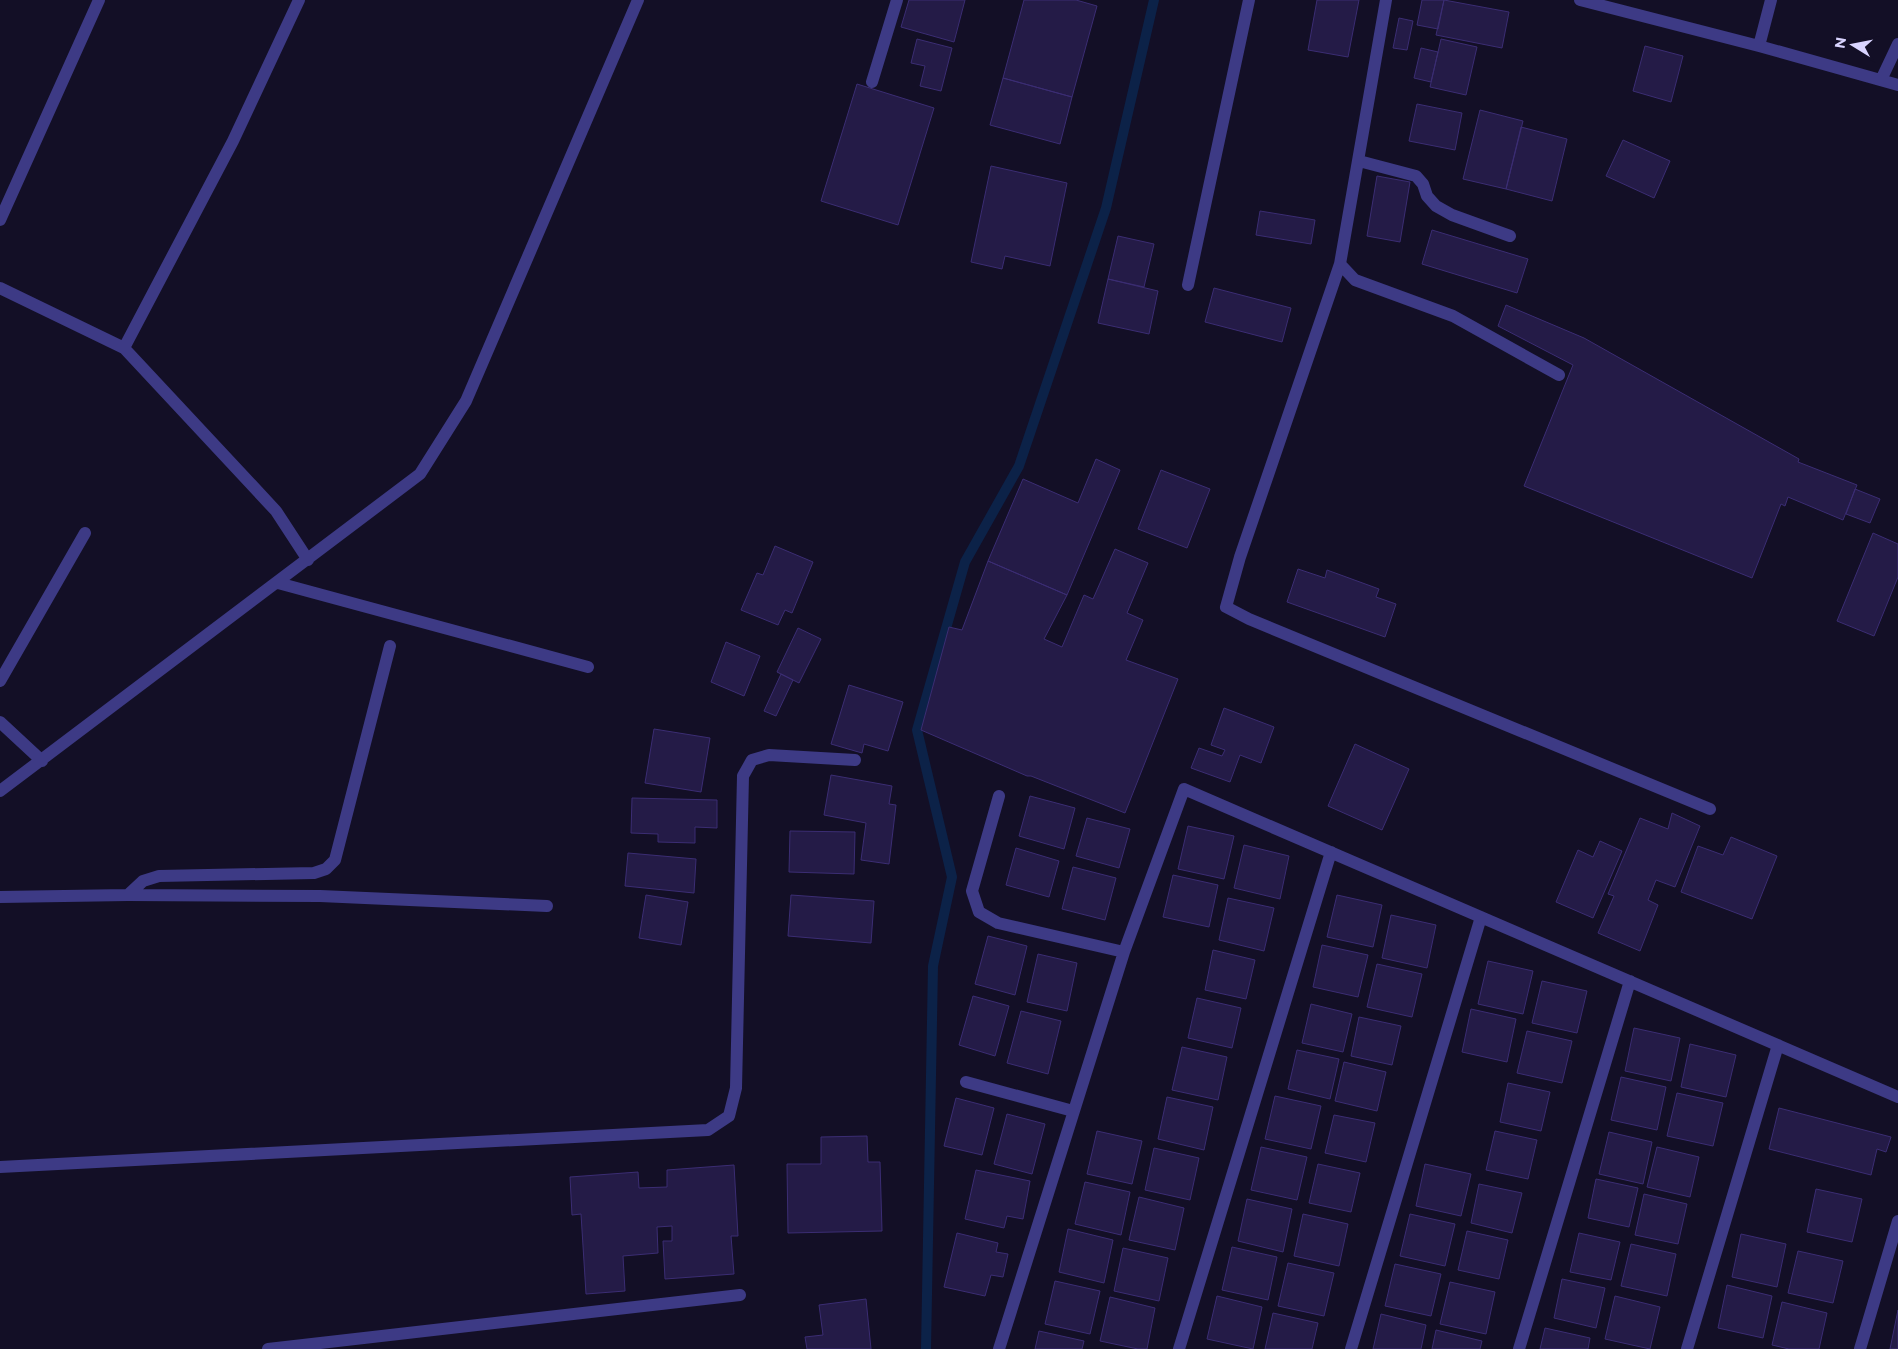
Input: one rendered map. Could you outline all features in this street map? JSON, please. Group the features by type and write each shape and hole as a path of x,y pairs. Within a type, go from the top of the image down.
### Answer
{"street":[{"path":"0,220 99,0"},
{"path":"124,348 234,141 299,0"},
{"path":"0,791 420,474 466,401 638,0"},
{"path":"872,82 898,0"},
{"path":"1188,285 1249,0"},
{"path":"1386,0 1340,264 1240,557 1226,607 1258,623 1710,809"},
{"path":"1580,0 1759,46 1898,85"},
{"path":"1759,46 1771,0"},
{"path":"1881,80 1898,44"},
{"path":"1359,161 1416,176 1423,184 1427,196 1436,206 1452,215 1510,236"},
{"path":"1340,264 1355,280 1452,316 1559,374"},
{"path":"0,288 124,348 276,511 308,560"},
{"path":"0,681 86,532"},
{"path":"278,583 588,667"},
{"path":"128,895 142,881 159,876 314,873 326,869 335,860 390,646"},
{"path":"0,722 42,761"},
{"path":"0,1167 708,1130 730,1116 736,1088 742,776 752,760 769,755 855,760"},
{"path":"999,1349 1124,952 1184,789 1898,1097"},
{"path":"999,796 972,891 979,912 998,924 1124,952"},
{"path":"1179,1349 1331,852"},
{"path":"0,897 128,895 320,896 547,906"},
{"path":"1351,1349 1481,917"},
{"path":"1519,1349 1630,981"},
{"path":"1687,1349 1778,1045"},
{"path":"966,1082 1073,1111"},
{"path":"1860,1349 1898,1221"},
{"path":"268,1349 740,1295"}],"building":[{"path":"909,0 965,0 954,42 901,27"},
{"path":"1024,0 1076,0 1097,6 1072,97 1003,78"},
{"path":"1317,0 1359,0 1348,57 1308,50"},
{"path":"1422,0 1444,0 1438,29 1417,25"},
{"path":"1444,0 1509,12 1502,48 1436,35"},
{"path":"1399,18 1413,21 1407,50 1393,48"},
{"path":"917,39 952,48 941,91 920,86 925,66 911,63"},
{"path":"1441,39 1477,47 1466,95 1430,87"},
{"path":"1645,46 1683,56 1671,102 1633,91"},
{"path":"1421,48 1438,52 1431,82 1414,78"},
{"path":"1003,78 1072,97 1060,144 990,125"},
{"path":"857,84 934,108 898,225 821,201"},
{"path":"1417,104 1462,113 1455,150 1409,141"},
{"path":"1480,110 1523,121 1506,189 1463,179"},
{"path":"1521,127 1567,139 1552,201 1506,189"},
{"path":"1623,140 1670,161 1654,198 1606,176"},
{"path":"991,166 1067,183 1050,266 1005,256 1002,269 971,262"},
{"path":"1377,176 1410,182 1400,242 1367,236"},
{"path":"1260,211 1315,220 1311,244 1256,235"},
{"path":"1432,230 1528,259 1517,293 1422,264"},
{"path":"1118,236 1154,244 1144,287 1108,279"},
{"path":"1108,279 1158,291 1149,334 1098,323"},
{"path":"1214,288 1291,308 1282,342 1205,322"},
{"path":"1506,305 1584,338 1799,459 1798,462 1857,485 1843,520 1788,497 1785,506 1781,504 1752,578 1524,486 1573,365 1498,326"},
{"path":"1096,459 1120,470 1067,595 988,561 1023,479 1078,503"},
{"path":"1161,470 1210,489 1187,548 1138,529"},
{"path":"1855,489 1880,499 1870,523 1846,514"},
{"path":"1873,533 1898,544 1898,577 1874,636 1837,621"},
{"path":"775,546 813,562 792,613 785,610 778,625 741,610 757,573 763,575"},
{"path":"1115,549 1148,563 1127,613 1143,620 1126,660 1178,679 1125,813 1027,776 921,730 949,627 962,630 988,561 1067,595 1044,639 1062,647 1084,595 1093,599"},
{"path":"1298,569 1325,578 1327,570 1379,589 1376,597 1396,604 1385,637 1287,602"},
{"path":"798,628 821,639 799,683 777,672"},
{"path":"726,642 760,656 744,696 711,682"},
{"path":"781,674 793,680 776,716 764,711"},
{"path":"849,685 903,702 888,751 864,744 862,753 831,744"},
{"path":"1224,708 1274,727 1261,763 1240,755 1230,782 1191,768 1199,748 1222,756 1225,750 1211,745"},
{"path":"654,729 710,738 701,792 645,783"},
{"path":"1355,744 1409,769 1382,830 1328,806"},
{"path":"831,775 892,786 889,804 896,805 889,864 861,860 866,823 824,815"},
{"path":"1030,796 1075,808 1064,849 1019,836"},
{"path":"632,798 717,800 717,828 695,827 695,843 658,842 658,834 631,833"},
{"path":"1672,813 1700,826 1675,887 1656,880 1648,900 1658,905 1640,951 1598,933 1614,896 1608,894 1640,818 1668,829"},
{"path":"1087,818 1130,829 1119,868 1076,856"},
{"path":"1188,826 1234,836 1224,879 1178,869"},
{"path":"790,831 855,832 854,874 789,872"},
{"path":"1731,837 1777,856 1752,919 1681,892 1698,846 1723,855"},
{"path":"1600,841 1622,851 1593,918 1556,902 1578,850 1593,857"},
{"path":"1244,845 1289,856 1280,899 1234,888"},
{"path":"1016,848 1059,861 1049,897 1006,885"},
{"path":"628,853 696,859 694,893 625,886"},
{"path":"1073,867 1116,878 1105,920 1062,909"},
{"path":"1173,875 1218,885 1209,927 1163,917"},
{"path":"646,895 688,902 681,945 639,938"},
{"path":"791,895 874,901 871,943 788,936"},
{"path":"1337,895 1382,905 1373,947 1327,937"},
{"path":"1228,898 1274,908 1264,951 1219,940"},
{"path":"1391,915 1436,925 1427,968 1382,958"},
{"path":"988,936 1027,946 1015,995 975,984"},
{"path":"1322,945 1368,955 1358,997 1313,987"},
{"path":"1213,950 1255,960 1246,999 1205,990"},
{"path":"1038,954 1077,963 1067,1011 1027,1002"},
{"path":"1488,961 1533,971 1523,1014 1478,1004"},
{"path":"1377,964 1422,974 1412,1017 1367,1007"},
{"path":"1542,981 1587,991 1577,1033 1532,1023"},
{"path":"973,996 1009,1006 995,1056 959,1045"},
{"path":"1197,998 1241,1008 1232,1048 1188,1038"},
{"path":"1311,1004 1352,1014 1343,1052 1302,1043"},
{"path":"1471,1009 1516,1019 1507,1062 1462,1052"},
{"path":"1021,1011 1061,1021 1048,1074 1007,1063"},
{"path":"1359,1017 1401,1026 1392,1065 1351,1056"},
{"path":"1634,1028 1680,1038 1671,1081 1625,1071"},
{"path":"1527,1031 1572,1041 1562,1083 1517,1073"},
{"path":"1690,1044 1736,1055 1726,1097 1681,1087"},
{"path":"1182,1047 1227,1057 1218,1100 1172,1090"},
{"path":"1297,1050 1339,1059 1330,1099 1288,1089"},
{"path":"1344,1062 1386,1072 1377,1111 1335,1101"},
{"path":"1621,1077 1666,1087 1657,1130 1611,1120"},
{"path":"1508,1083 1550,1092 1541,1131 1500,1122"},
{"path":"1677,1093 1723,1103 1713,1146 1667,1136"},
{"path":"1275,1096 1321,1106 1311,1149 1265,1139"},
{"path":"1167,1097 1213,1107 1204,1150 1158,1139"},
{"path":"956,1098 994,1108 982,1155 944,1146"},
{"path":"1779,1108 1891,1137 1886,1152 1877,1149 1871,1175 1769,1149"},
{"path":"1007,1114 1045,1124 1032,1174 994,1164"},
{"path":"1334,1115 1375,1123 1366,1162 1325,1153"},
{"path":"1097,1131 1142,1141 1132,1184 1087,1174"},
{"path":"1495,1131 1537,1140 1528,1179 1486,1170"},
{"path":"1609,1132 1652,1142 1643,1184 1599,1174"},
{"path":"867,1136 868,1162 880,1162 882,1231 788,1233 787,1164 821,1164 821,1137"},
{"path":"1261,1147 1307,1157 1297,1200 1251,1190"},
{"path":"1657,1147 1699,1157 1690,1197 1647,1187"},
{"path":"1154,1148 1199,1158 1190,1200 1145,1190"},
{"path":"1318,1164 1360,1173 1351,1212 1309,1203"},
{"path":"1425,1164 1471,1174 1461,1216 1416,1206"},
{"path":"734,1165 738,1236 731,1236 734,1274 665,1279 663,1241 672,1241 672,1226 657,1227 658,1253 623,1256 625,1291 586,1294 581,1214 572,1215 570,1177 638,1172 639,1188 667,1187 667,1170"},
{"path":"976,1170 1030,1181 1023,1219 1007,1216 1004,1228 965,1219"},
{"path":"1596,1179 1638,1188 1629,1227 1588,1218"},
{"path":"1085,1182 1130,1192 1121,1235 1075,1224"},
{"path":"1479,1184 1522,1193 1512,1233 1471,1223"},
{"path":"1816,1189 1862,1199 1852,1242 1807,1232"},
{"path":"1644,1194 1687,1204 1678,1244 1635,1235"},
{"path":"1139,1197 1184,1208 1175,1250 1129,1240"},
{"path":"1247,1199 1292,1209 1283,1252 1238,1241"},
{"path":"1303,1214 1348,1224 1339,1266 1294,1256"},
{"path":"1410,1214 1455,1224 1445,1266 1400,1256"},
{"path":"1068,1229 1113,1240 1104,1283 1059,1272"},
{"path":"1467,1231 1508,1240 1499,1279 1458,1270"},
{"path":"957,1233 998,1243 996,1252 1008,1254 1003,1277 991,1275 985,1296 944,1287"},
{"path":"1579,1233 1620,1242 1611,1280 1570,1272"},
{"path":"1741,1234 1786,1244 1777,1287 1732,1277"},
{"path":"1631,1244 1676,1254 1667,1296 1621,1286"},
{"path":"1232,1247 1277,1257 1268,1300 1222,1290"},
{"path":"1123,1248 1168,1258 1159,1301 1114,1291"},
{"path":"1798,1251 1843,1261 1833,1303 1788,1293"},
{"path":"1288,1263 1334,1273 1324,1316 1278,1306"},
{"path":"1395,1264 1441,1274 1431,1316 1385,1306"},
{"path":"1562,1279 1605,1288 1596,1328 1554,1318"},
{"path":"1055,1281 1100,1291 1090,1334 1045,1324"},
{"path":"1450,1282 1495,1292 1486,1334 1440,1324"},
{"path":"1727,1285 1772,1296 1763,1338 1718,1328"},
{"path":"1217,1296 1262,1307 1253,1349 1207,1339"},
{"path":"1615,1296 1660,1307 1650,1349 1605,1339"},
{"path":"1110,1297 1155,1308 1147,1349 1138,1349 1100,1341"},
{"path":"866,1299 871,1349 807,1349 805,1337 823,1335 819,1305"},
{"path":"1782,1302 1827,1313 1819,1349 1789,1349 1772,1345"},
{"path":"1898,1310 1898,1349 1890,1349"},
{"path":"1273,1313 1318,1323 1312,1349 1265,1349"},
{"path":"1381,1314 1426,1325 1421,1349 1373,1349"},
{"path":"1545,1328 1590,1338 1588,1349 1540,1349"},
{"path":"1436,1330 1482,1341 1480,1349 1432,1349"},
{"path":"1039,1331 1084,1341 1082,1349 1035,1349"}],"waterway":[{"path":"926,1349 933,966 952,877 917,730 965,562 1019,466 1106,208 1154,0"}]}
